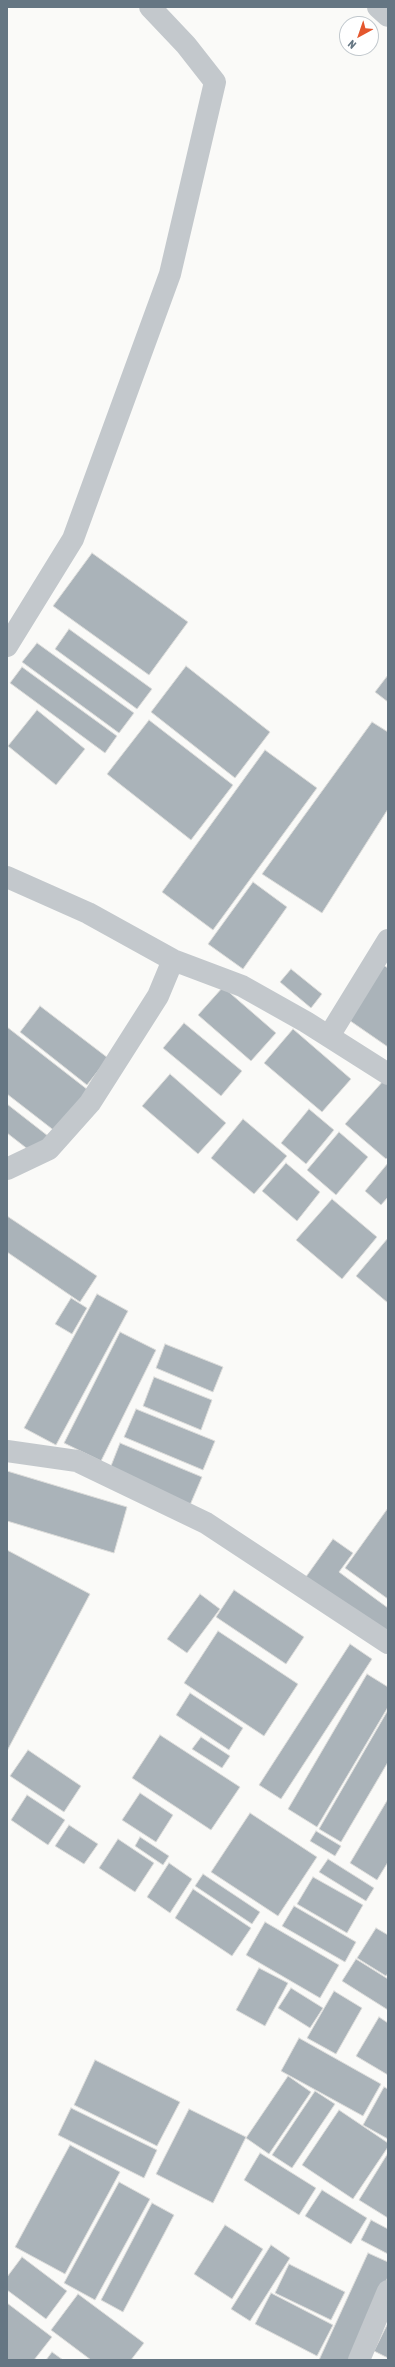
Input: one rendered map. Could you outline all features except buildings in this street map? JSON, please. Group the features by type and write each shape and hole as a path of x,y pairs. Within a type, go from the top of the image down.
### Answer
{"street":[{"path":"7,646 73,540 170,274 215,82 186,45 150,7"},
{"path":"378,7 388,16"},
{"path":"7,877 88,913 173,960 242,986 329,1036 388,1074"},
{"path":"329,1036 388,940"},
{"path":"7,1170 49,1149 90,1103 158,996 173,960"},
{"path":"7,1451 77,1461 206,1523 388,1644"},
{"path":"359,2360 388,2290"}]}
